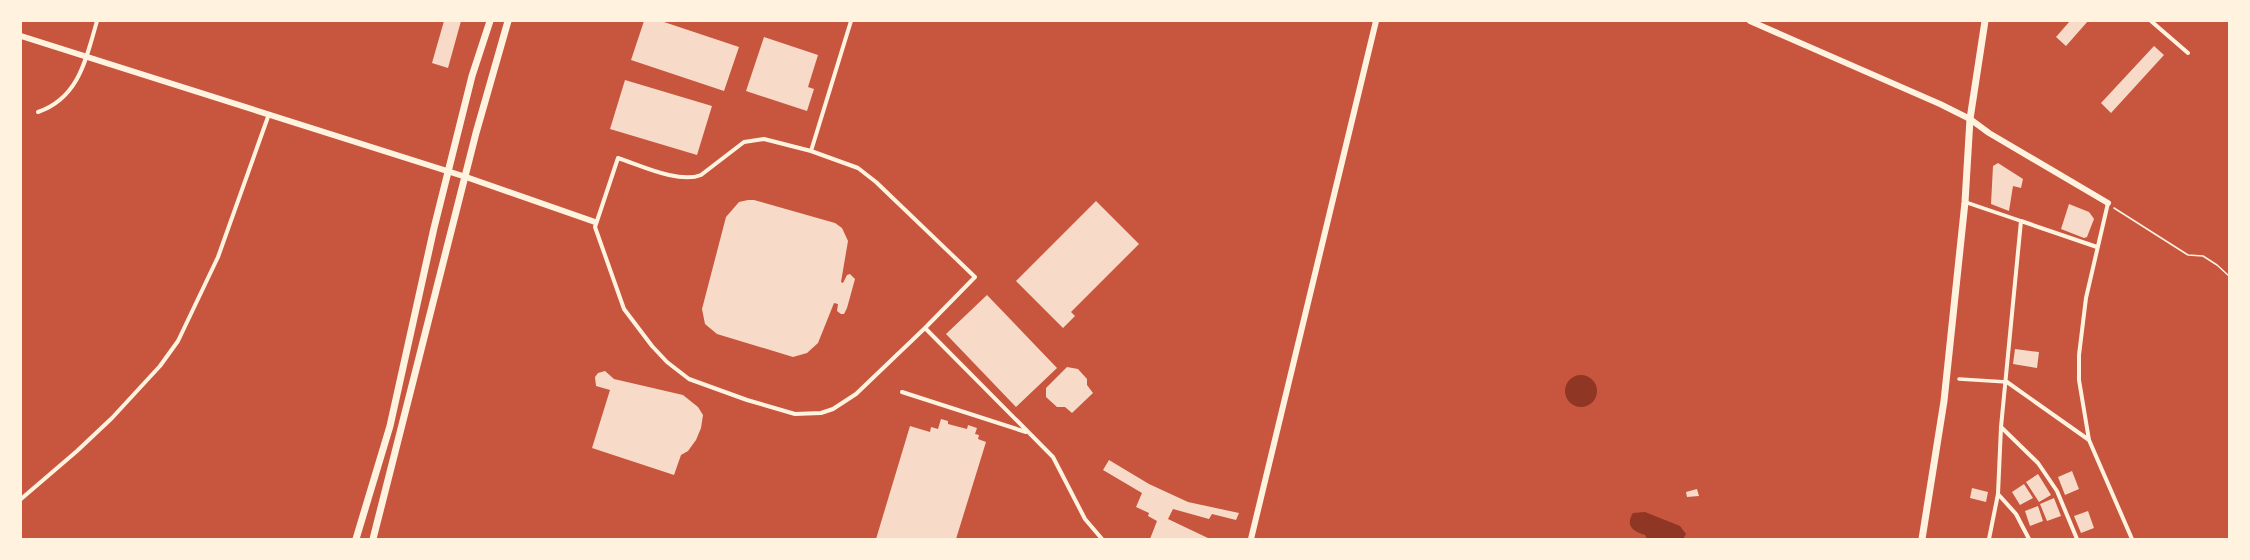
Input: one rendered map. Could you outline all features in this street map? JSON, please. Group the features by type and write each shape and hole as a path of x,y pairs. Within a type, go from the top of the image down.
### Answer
{"main road":[{"path":"356,539 390,426 434,228 472,76 490,21"},
{"path":"373,539 466,177 508,21"},
{"path":"1922,539 1944,401 1965,202 1970,119 1984,21"}],"street":[{"path":"38,112 55,105 66,96 74,85 86,58 97,21"},
{"path":"811,151 851,21"},
{"path":"1251,539 1376,21"},
{"path":"1750,21 1940,104 1970,119 1989,133 2108,203 2086,298 2079,354 2079,380 2089,440 2132,539"},
{"path":"2151,21 2188,52"},
{"path":"21,36 86,58 269,114 466,177 595,222"},
{"path":"21,498 77,451 112,418 160,366 175,346 218,257 269,114"},
{"path":"764,139 811,151 841,160 866,173 974,277 925,328 856,394 833,409 821,413 795,414 750,401 689,379 668,362 652,346 624,309 595,222 618,158 675,176 693,178 701,175 748,140 764,139"},
{"path":"1965,202 2097,246"},
{"path":"1990,539 1998,494 2002,427 2021,221"},
{"path":"925,328 1026,432 1041,444 1053,457 1085,519 1102,539"},
{"path":"1959,379 2007,382 2089,440"},
{"path":"902,392 1026,432"},
{"path":"2002,427 2038,463 2057,490 2077,539"},
{"path":"1998,494 2016,514 2029,539"}],"path":[{"path":"2108,203 2188,255 2203,256 2217,265 2229,276"}],"shaded area":[{"path":"1578,375 1584,375 1593,379 1597,391 1593,403 1584,407 1578,407 1569,403 1565,394 1565,388 1569,379"},
{"path":"1645,512 1680,526 1686,534 1683,539 1647,539 1645,535 1634,530 1630,525 1633,513"}],"building":[{"path":"444,21 461,21 448,68 432,63"},
{"path":"644,21 661,21 739,47 724,91 631,60"},
{"path":"2070,21 2088,21 2066,46 2056,37"},
{"path":"764,37 818,55 808,87 814,89 807,111 746,91"},
{"path":"2154,46 2164,55 2111,113 2101,103"},
{"path":"625,80 712,106 697,155 610,129"},
{"path":"1998,163 2023,179 2021,188 2013,186 2009,211 1991,204 1993,166"},
{"path":"754,200 835,223 842,228 848,241 841,282 843,283 847,275 850,274 855,279 847,308 844,314 841,314 837,311 838,304 834,303 818,343 807,353 793,357 717,334 705,324 702,309 726,217 739,202"},
{"path":"1096,201 1139,244 1071,312 1075,316 1063,328 1016,281"},
{"path":"2069,204 2089,212 2094,219 2087,237 2084,238 2061,229"},
{"path":"987,295 1057,368 1016,407 946,334"},
{"path":"2015,349 2039,352 2037,368 2013,364"},
{"path":"1067,367 1078,369 1087,379 1087,385 1093,393 1072,413 1065,407 1057,407 1046,397 1046,388"},
{"path":"605,371 614,379 683,395 698,407 703,415 701,428 696,440 688,451 681,455 674,475 592,448 610,390 596,386 595,377 598,373"},
{"path":"941,419 948,421 948,424 967,429 968,425 977,428 975,434 979,435 978,439 986,442 956,539 876,539 910,426 930,432 931,427 938,429"},
{"path":"1109,460 1149,484 1188,502 1239,513 1236,520 1212,514 1209,519 1173,509 1168,519 1210,539 1150,539 1157,521 1148,516 1149,513 1136,507 1142,493 1103,470"},
{"path":"2072,471 2079,489 2065,495 2058,477"},
{"path":"2038,474 2051,495 2039,502 2026,482"},
{"path":"2024,484 2033,498 2020,505 2012,492"},
{"path":"1972,488 1988,492 1986,502 1970,498"},
{"path":"1697,489 1699,496 1687,497 1686,492"},
{"path":"2054,498 2061,516 2047,521 2040,504"},
{"path":"2038,506 2043,521 2030,526 2025,511"},
{"path":"2088,511 2094,528 2081,533 2074,516"}]}
